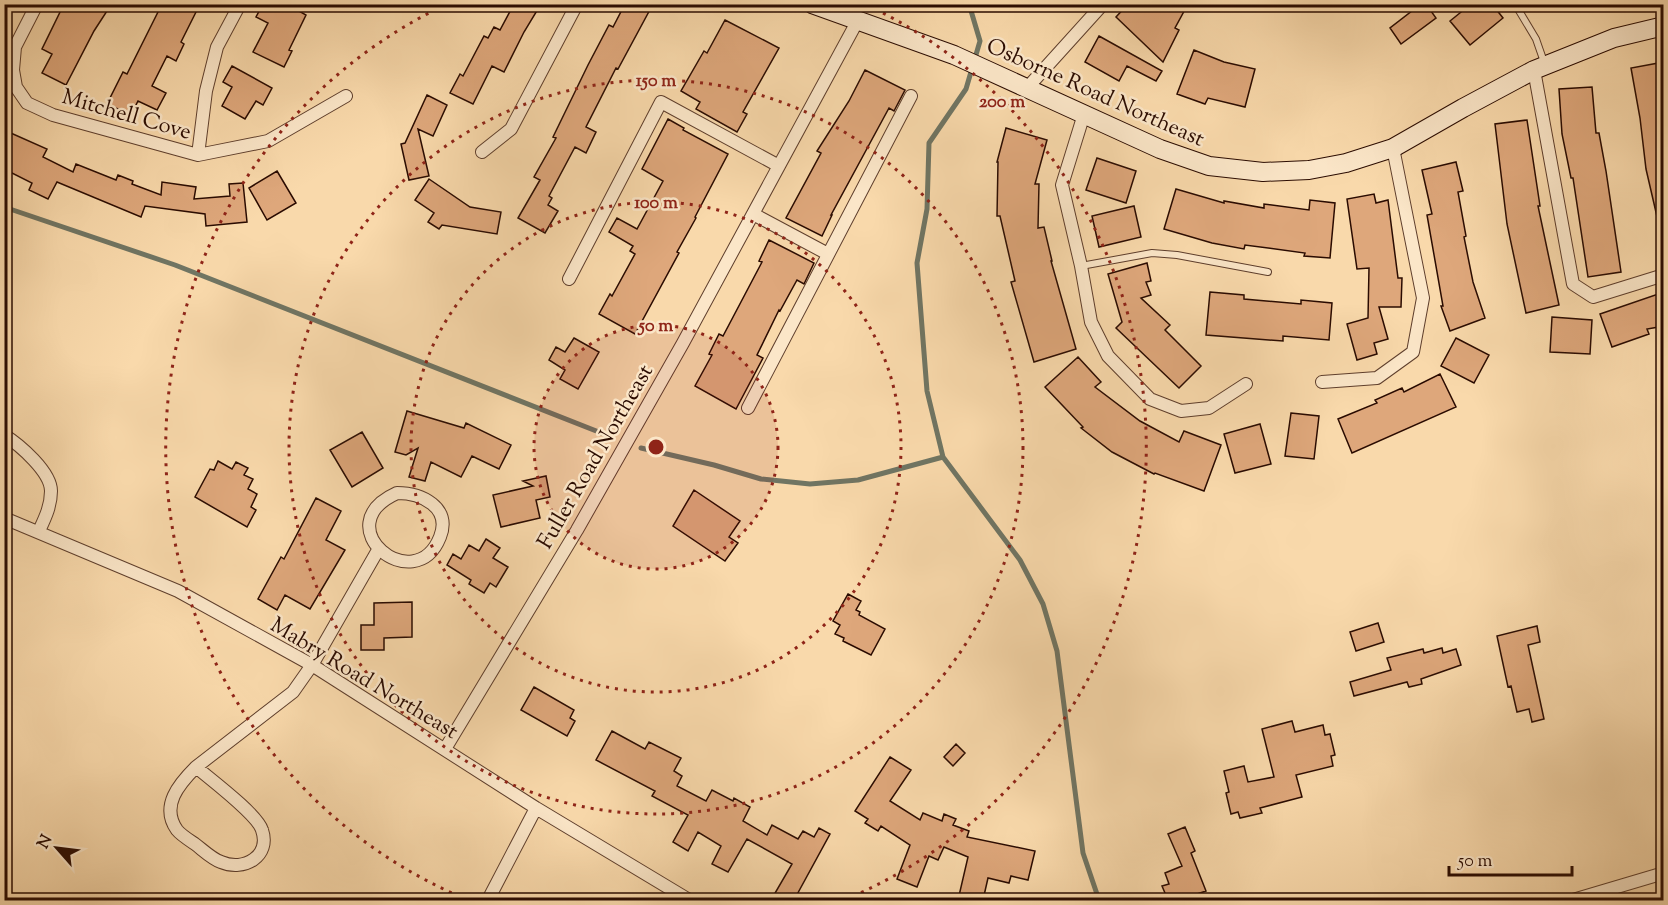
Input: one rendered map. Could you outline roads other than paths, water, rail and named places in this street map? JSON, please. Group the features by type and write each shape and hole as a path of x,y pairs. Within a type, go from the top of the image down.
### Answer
{"street":[{"name":"Mitchell Cove","path":"37,4 15,47 13,70 16,87 27,102 53,115 198,155 268,141 346,96"},
{"path":"198,155 206,91 218,47 240,4"},
{"path":"482,152 511,129 577,4"},
{"name":"Osborne Road Northeast","path":"812,4 954,55 1160,149 1209,166 1263,172 1309,170 1346,163 1393,148 1540,68 1614,38 1664,26"},
{"path":"1019,83 1103,4"},
{"name":"Fuller Road Northeast","path":"445,749 577,530 858,20"},
{"path":"1540,68 1546,134 1573,284 1593,297 1664,275"},
{"path":"748,408 911,96"},
{"path":"569,279 661,102 779,166"},
{"path":"1084,114 1062,185 1081,266 1091,322 1108,356 1150,399 1181,411 1209,408 1246,384"},
{"path":"1322,382 1377,378 1413,352 1423,298 1393,148"},
{"path":"753,214 828,254"},
{"path":"4,435 28,453 43,471 52,488 50,508 39,531"},
{"path":"397,493 414,493 429,501 439,512 442,523 441,536 426,558 409,562 378,550 372,540 370,517 377,505 387,498 397,493"},
{"name":"Mabry Road Northeast","path":"4,518 178,591 312,665 536,808 689,900"},
{"path":"196,767 237,801 262,828 264,841 261,855 249,864 237,866 221,862 178,831 170,817 172,798 181,782 196,767 292,692 312,665 378,550"},
{"path":"488,900 536,808"},
{"path":"1573,900 1664,873"}],"lane":[{"path":"1515,4 1536,39 1540,68"},
{"path":"1081,266 1152,253 1177,255 1268,272"}],"waterway":[{"path":"969,4 980,41 966,89 929,143 927,209 917,263 927,391 943,457 1020,560 1043,604 1057,651 1083,853 1099,900"},
{"path":"4,207 175,265 609,436"},
{"path":"641,448 761,479 810,484 858,480 943,457"}]}
